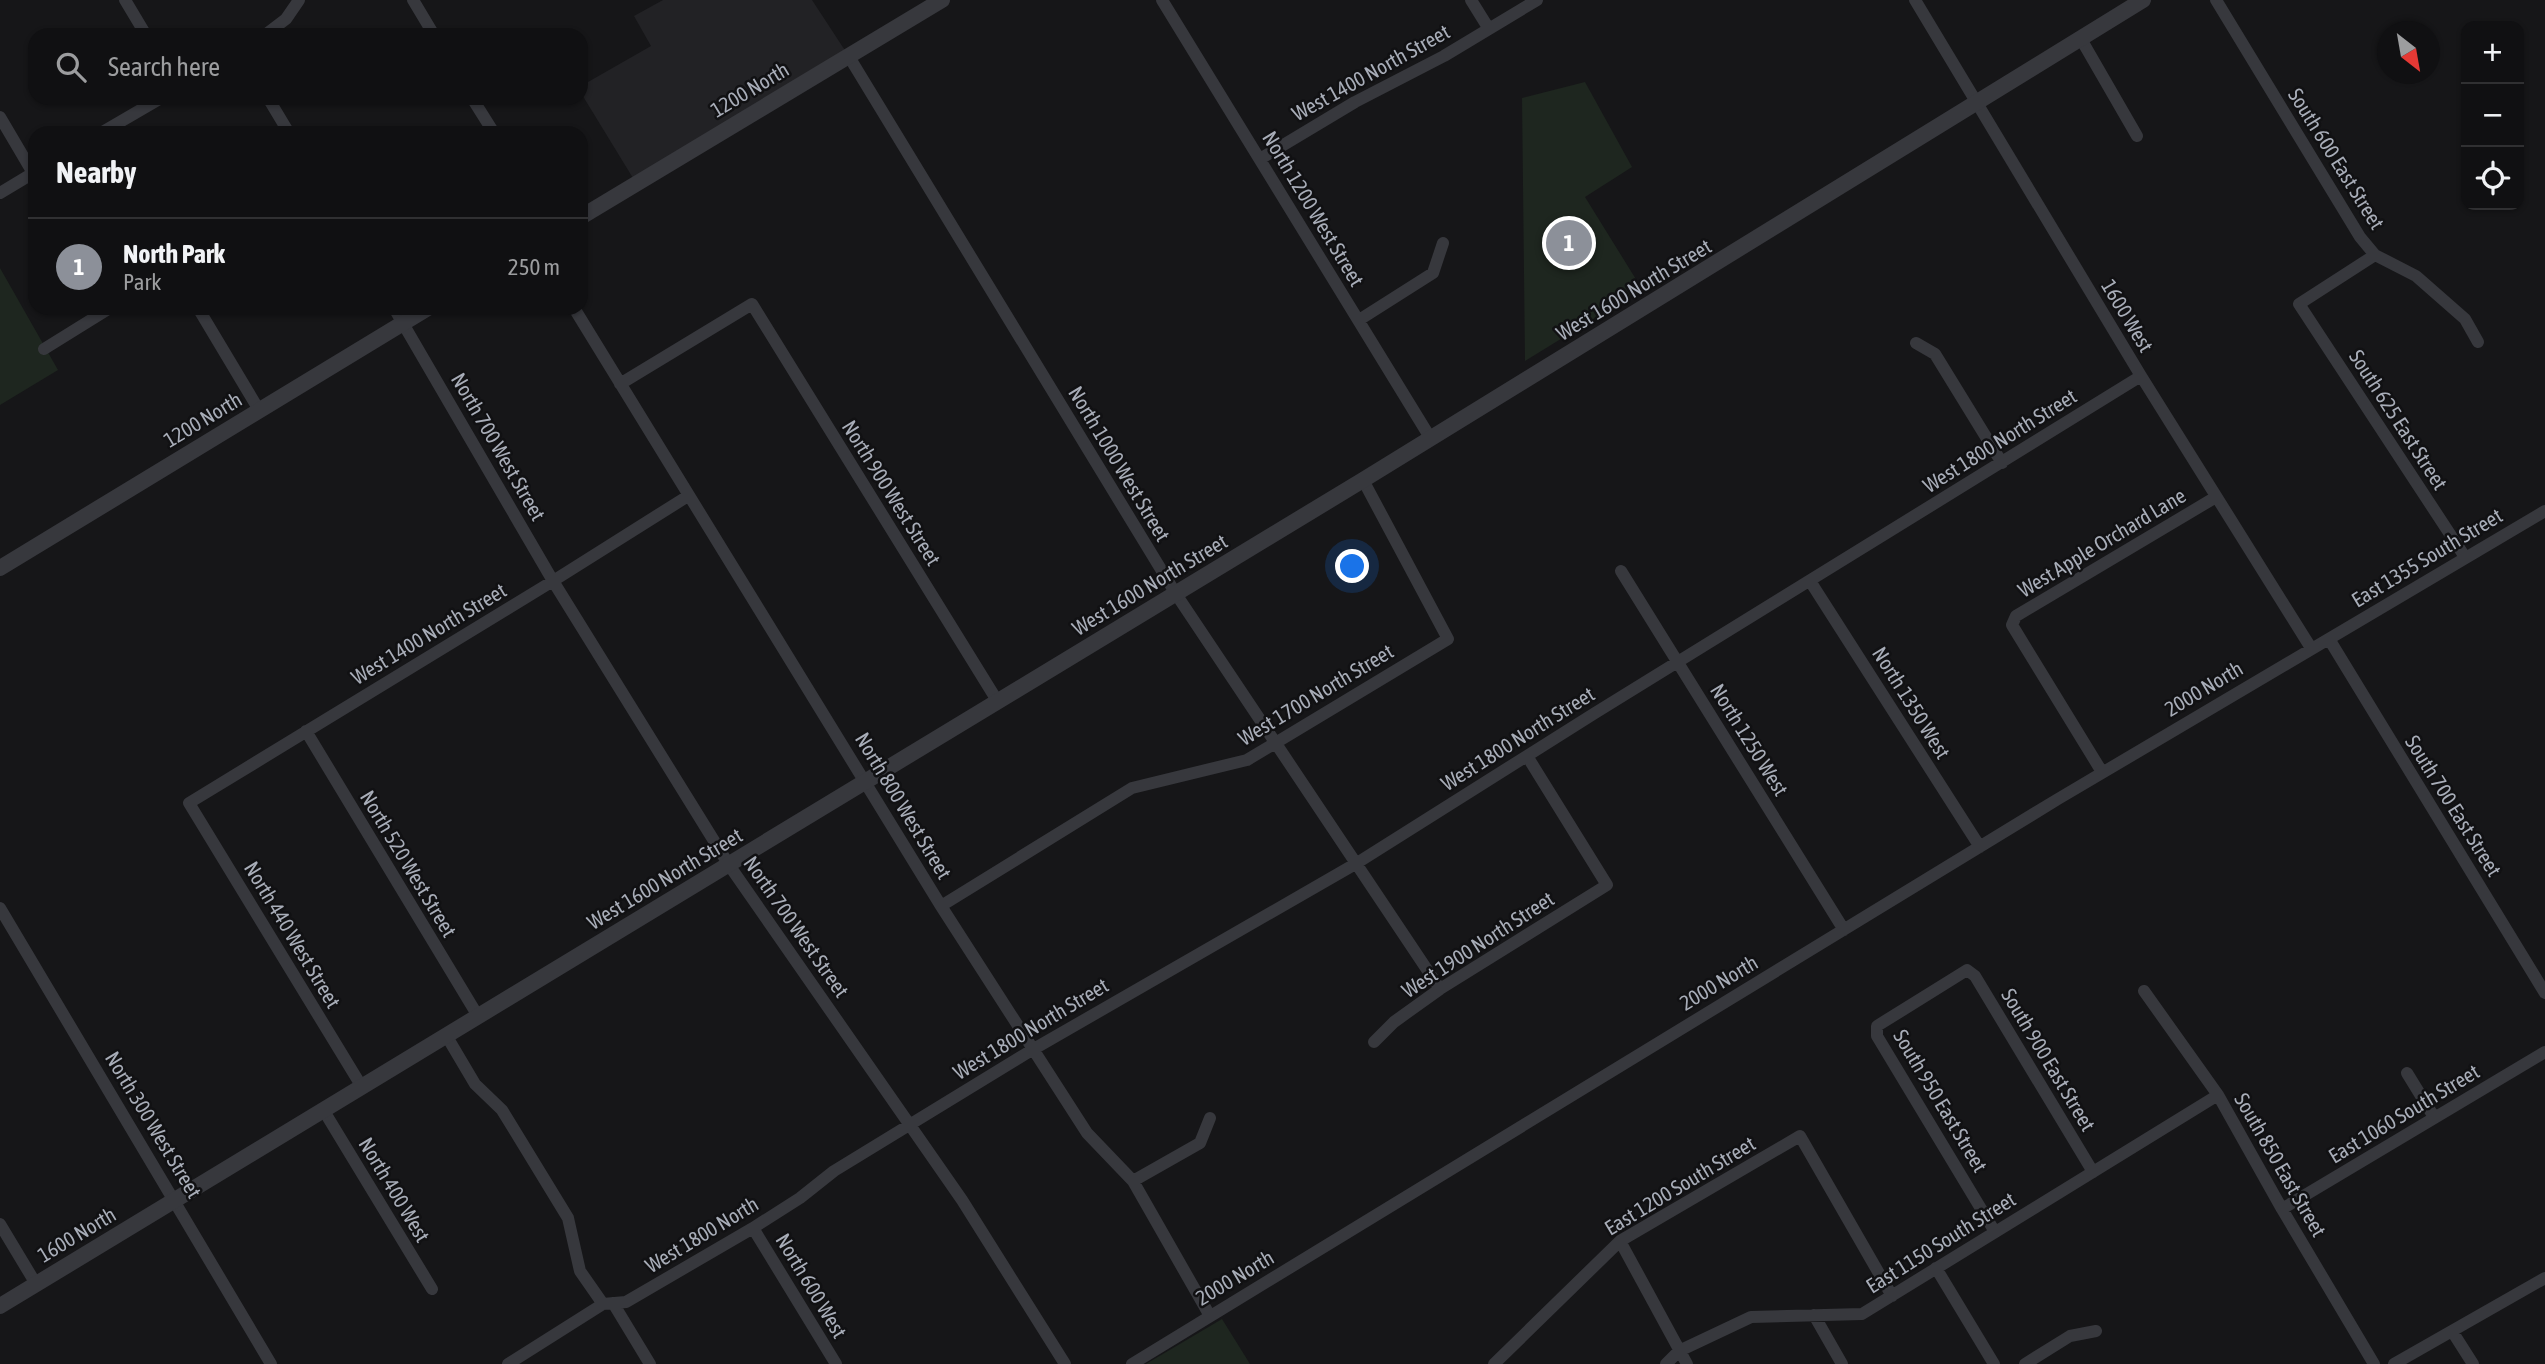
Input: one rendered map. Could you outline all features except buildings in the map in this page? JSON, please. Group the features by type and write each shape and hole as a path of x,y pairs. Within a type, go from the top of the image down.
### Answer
{"street":[{"path":"125,0 142,28"},
{"path":"274,28 286,19 299,0"},
{"path":"413,0 430,28"},
{"name":"1200 North","path":"588,213 942,0"},
{"name":"North 1200 West Street","path":"1162,0 1431,439"},
{"path":"1471,0 1489,29"},
{"name":"West 1400 North Street","path":"1260,159 1355,102 1444,56 1537,0"},
{"name":"1600 West","path":"1915,0 2141,376 2311,648"},
{"name":"West 1600 North Street","path":"176,1200 1431,439 2143,0"},
{"name":"South 600 East Street","path":"2216,0 2360,237 2375,255 2416,276 2465,319 2478,342"},
{"path":"2081,39 2137,136"},
{"name":"North 1000 West Street","path":"848,55 1176,594 1440,989"},
{"path":"113,126 149,105"},
{"path":"272,105 285,126"},
{"path":"476,105 490,126"},
{"path":"0,117 28,162"},
{"path":"0,192 28,176"},
{"path":"1359,320 1433,273 1443,243"},
{"name":"South 625 East Street","path":"2375,255 2299,304 2465,557"},
{"name":"North 900 West Street","path":"620,384 752,304 998,702"},
{"path":"44,349 99,315"},
{"path":"202,315 259,410"},
{"name":"North 700 West Street","path":"398,315 553,581 729,865 962,1200 1065,1364"},
{"name":"1200 North","path":"0,568 416,315"},
{"name":"North 800 West Street","path":"578,315 941,906 1087,1133 1133,1181 1210,1316"},
{"path":"1916,343 1935,354 2002,463"},
{"name":"West 1800 North Street","path":"909,1125 1032,1050 1357,863 2141,376"},
{"name":"West 1700 North Street","path":"941,906 1132,788 1247,760 1448,639 1363,480"},
{"name":"West 1400 North Street","path":"189,803 688,496"},
{"name":"West Apple Orchard Lane","path":"2102,772 2012,625 2016,616 2216,497"},
{"name":"East 1355 South Street","path":"2329,639 2545,511"},
{"name":"North 1250 West","path":"1621,571 1844,930"},
{"name":"North 1350 West","path":"1810,581 1980,847"},
{"name":"2000 North","path":"1132,1364 2102,772 2329,639"},
{"name":"South 700 East Street","path":"2329,639 2545,993"},
{"name":"North 520 West Street","path":"306,731 478,1016"},
{"name":"West 1900 North Street","path":"1374,1042 1394,1022 1440,989 1607,885 1527,756"},
{"name":"North 440 West Street","path":"189,803 362,1087"},
{"name":"North 300 West Street","path":"0,908 176,1200 271,1364"},
{"name":"South 900 East Street","path":"1877,1026 1967,971 1975,976 2093,1171"},
{"name":"South 850 East Street","path":"2144,990 2218,1095 2374,1364"},
{"name":"South 950 East Street","path":"1877,1026 1877,1036 1995,1232"},
{"path":"446,1035 475,1084 502,1110 568,1218 580,1271 608,1304 650,1364"},
{"name":"East 1060 South Street","path":"2282,1209 2545,1052"},
{"path":"2407,1073 2434,1117"},
{"name":"East 1150 South Street","path":"1666,1364 1679,1351 1751,1317 1862,1314 2218,1095"},
{"name":"North 400 West","path":"324,1111 432,1289"},
{"path":"1133,1181 1200,1143 1210,1118"},
{"name":"West 1800 North","path":"508,1364 608,1304 626,1302 753,1228 800,1198 834,1171 909,1125"},
{"name":"East 1200 South Street","path":"1494,1364 1620,1241 1800,1136 1892,1296"},
{"name":"1600 North","path":"0,1306 176,1200"},
{"path":"0,1224 36,1284"},
{"name":"North 600 West","path":"753,1228 836,1364"},
{"path":"1620,1241 1687,1364"},
{"path":"1936,1268 1994,1364"},
{"path":"2394,1364 2545,1278"},
{"path":"1814,1315 1842,1364"},
{"path":"2025,1364 2070,1336 2096,1331"},
{"path":"2452,1331 2473,1364"}],"shaded area":[{"path":"663,0 812,0 848,55 636,183 588,104 588,82 651,46 634,16"},
{"path":"1585,82 1632,167 1585,197 1642,289 1525,361 1522,98"},
{"path":"0,268 58,370 0,405"},
{"path":"1222,1319 1250,1364 1146,1364"}],"place":[{"name":"North Park","path":"1569,243"}]}
